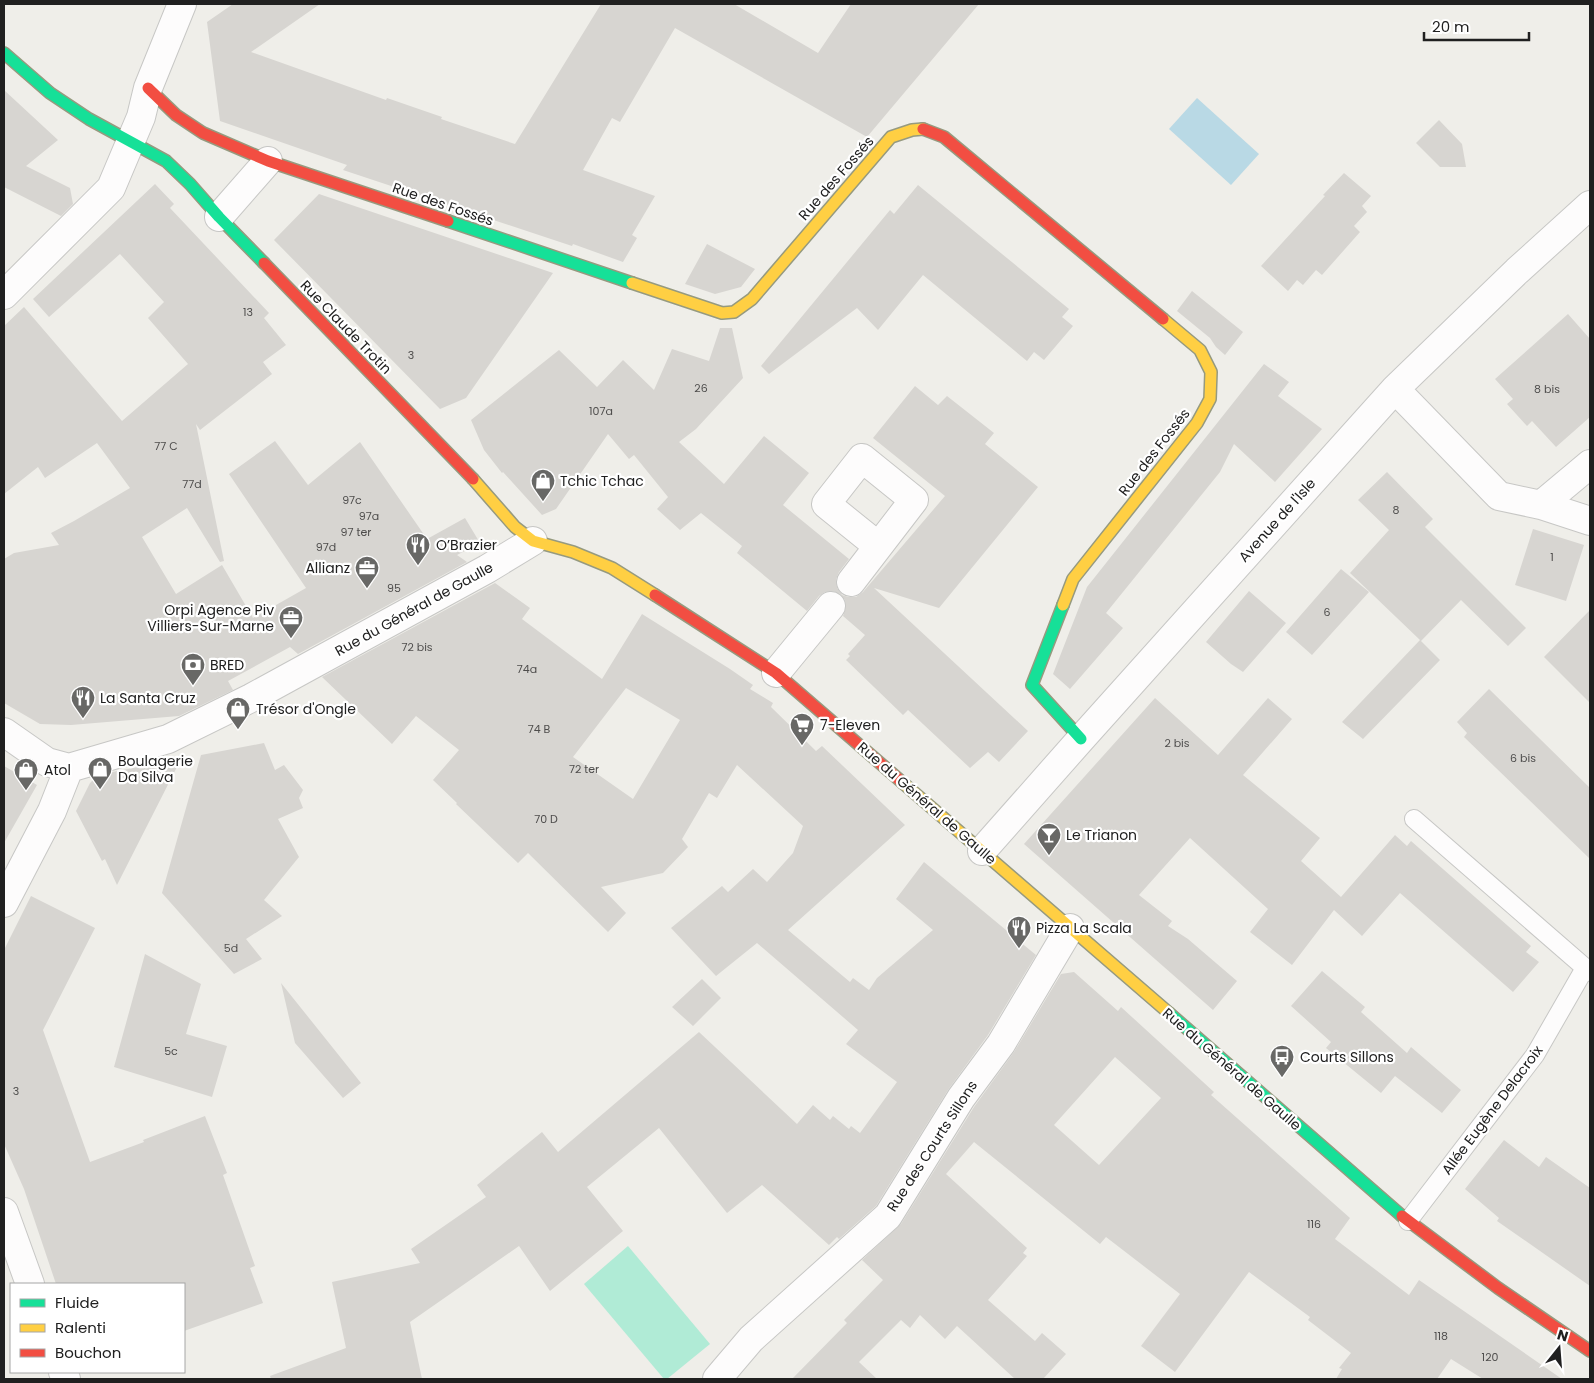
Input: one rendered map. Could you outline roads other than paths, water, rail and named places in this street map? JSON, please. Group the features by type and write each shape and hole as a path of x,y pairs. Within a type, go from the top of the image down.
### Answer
{"main road":[{"path":"4,53 50,93 89,119 131,142"},
{"name":"Rue des Fossés","path":"148,88 176,115 203,133 268,161 722,313 734,312 752,299 891,137 910,130 928,129 944,137 1200,350 1211,372 1210,399 1198,423 1073,579 1032,685 1081,739"},
{"name":"Rue Claude Trotin","path":"131,142 166,161 190,184 219,217 480,486 515,527 533,541"},
{"name":"Rue du Général de Gaulle","path":"533,541 573,552 612,568 776,673 1408,1221 1503,1293 1590,1351"}],"street":[{"path":"4,295 111,188 141,117 148,88 182,4"},
{"path":"219,217 268,161"},
{"name":"Avenue de l'Isle","path":"982,851 1395,388 1516,272 1590,205"},
{"path":"1395,388 1499,496 1541,505 1590,521"},
{"path":"1541,505 1590,464"},
{"name":"Rue du Général de Gaulle","path":"70,768 168,739 251,698 488,569 533,541"},
{"path":"851,582 878,546"},
{"path":"776,673 831,606"},
{"path":"4,732 46,762 70,768 52,811 4,903"},
{"name":"Rue des Courts Sillons","path":"717,1379 751,1339 888,1216 961,1098 1001,1044 1070,928"},
{"path":"4,1212 30,1283"}],"lane":[{"name":"Allée Eugène Delacroix","path":"1408,1221 1535,1055 1588,970 1414,819"}],"water":[{"path":"1197,98 1259,154 1231,185 1169,129"}],"place":[{"name":"Tchic Tchac","path":"543,502"},
{"name":"O’Brazier","path":"418,566"},
{"name":"Allianz","path":"367,589"},
{"name":"Orpi Agence Piv Villiers-Sur-Marne","path":"291,639"},
{"name":"BRED","path":"193,686"},
{"name":"La Santa Cruz","path":"83,719"},
{"name":"Trésor d'Ongle","path":"238,730"},
{"name":"7-Eleven","path":"802,746"},
{"name":"Boulagerie Da Silva","path":"100,790"},
{"name":"Atol","path":"26,791"},
{"name":"Le Trianon","path":"1049,856"},
{"name":"Pizza La Scala","path":"1019,949"},
{"name":"Courts Sillons","path":"1282,1078"}]}
